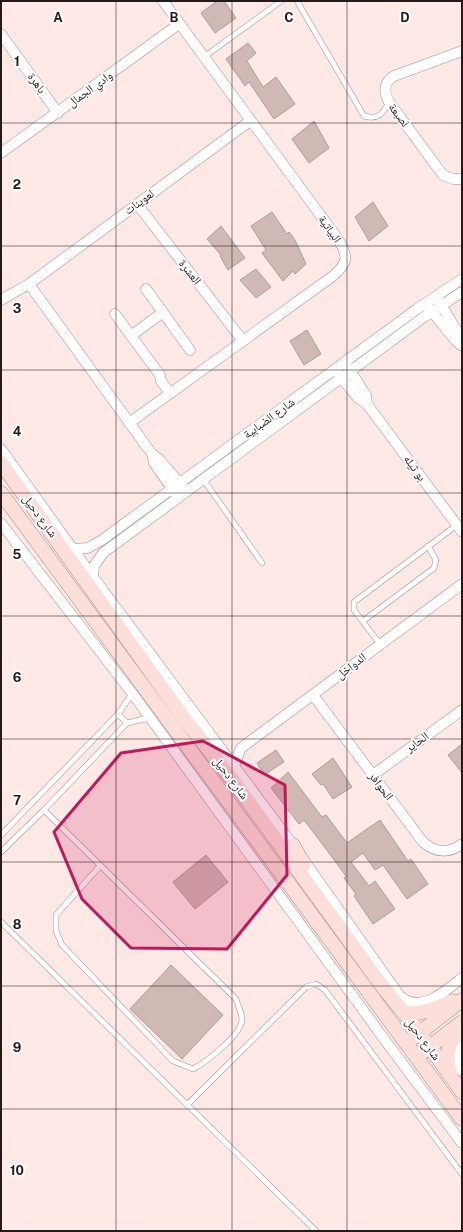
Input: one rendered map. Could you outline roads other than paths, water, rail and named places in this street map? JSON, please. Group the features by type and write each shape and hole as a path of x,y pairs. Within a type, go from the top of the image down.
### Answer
{"main road":[{"name":"شارع دحيل","path":"1,463 183,717 234,782 379,982 430,1047 457,1075 462,1092"},
{"name":"شارع دحيل","path":"1,493 462,1119"},
{"path":"32,506 51,517"},
{"path":"1,511 28,530"},
{"path":"183,717 210,734"},
{"path":"234,766 234,782"},
{"path":"293,845 326,908"},
{"path":"368,950 379,982"},
{"path":"403,1012 411,1013 430,1010 462,996"},
{"path":"406,1043 462,1000"},
{"path":"416,1057 462,1022"},
{"path":"457,1075 448,1063 448,1050 454,1036 462,1029"}],"street":[{"name":"البياتية","path":"129,423 332,276 345,265 346,260 343,248 338,239 163,1"},
{"name":"وادي الجمال","path":"1,153 179,24"},
{"name":"باهرة","path":"1,34 58,113"},
{"name":"لصبعة","path":"462,51 390,79 387,83 385,93 389,102 443,175 453,179 462,179"},
{"name":"لعوينات","path":"1,300 29,284 250,120"},
{"name":"العشرة","path":"137,204 243,341"},
{"name":"شارع الضبابية","path":"93,578 94,566 103,553 178,490 204,479 347,366 439,301 462,279"},
{"path":"29,284 152,454 159,459 178,490"},
{"path":"146,290 190,350"},
{"name":"شارع الضبابية","path":"439,301 462,292"},
{"path":"439,301 462,340"},
{"path":"429,308 456,341 462,346"},
{"path":"131,336 163,312"},
{"path":"115,314 160,375 165,378 172,392"},
{"name":"بو ثيله","path":"347,366 366,395 367,404"},
{"name":"شارع الضبابية","path":"73,550 83,550 93,546 178,490 338,373"},
{"name":"بو ثيله","path":"338,373 360,400 367,404 460,529"},
{"name":"شارع دحيل","path":"1,449 51,517 93,578 293,845 396,991 409,1002 423,1002 436,997 462,978"},
{"path":"1,523 132,693 386,1043 462,1143"},
{"name":"الدواخل","path":"241,748 462,584"},
{"name":"الحوافر","path":"314,695 423,842 431,849 442,852 452,851 462,844"},
{"name":"الحاير","path":"373,775 462,710"},
{"path":"219,745 232,749 241,748 234,766"},
{"name":"شارع دحيل","path":"457,1075 456,1052 462,1042"}],"lane":[{"path":"204,57 281,1"},
{"path":"297,1 364,116 372,118 379,116 384,112 389,102"},
{"path":"204,479 262,563"},
{"path":"380,644 353,607 355,600 428,546 460,529"},
{"path":"363,621 434,568 436,560 428,546"},
{"path":"1,835 118,714 132,693"},
{"path":"118,714 127,723"},
{"path":"1,852 44,810 127,723 143,719 152,721"},
{"path":"44,810 236,1000 242,1018 240,1027 206,1062 193,1069 173,1061 62,945 56,931 56,915 100,866"},
{"path":"1,922 316,1231"},
{"path":"187,1105 306,987 316,984 325,990 462,1174"}]}
